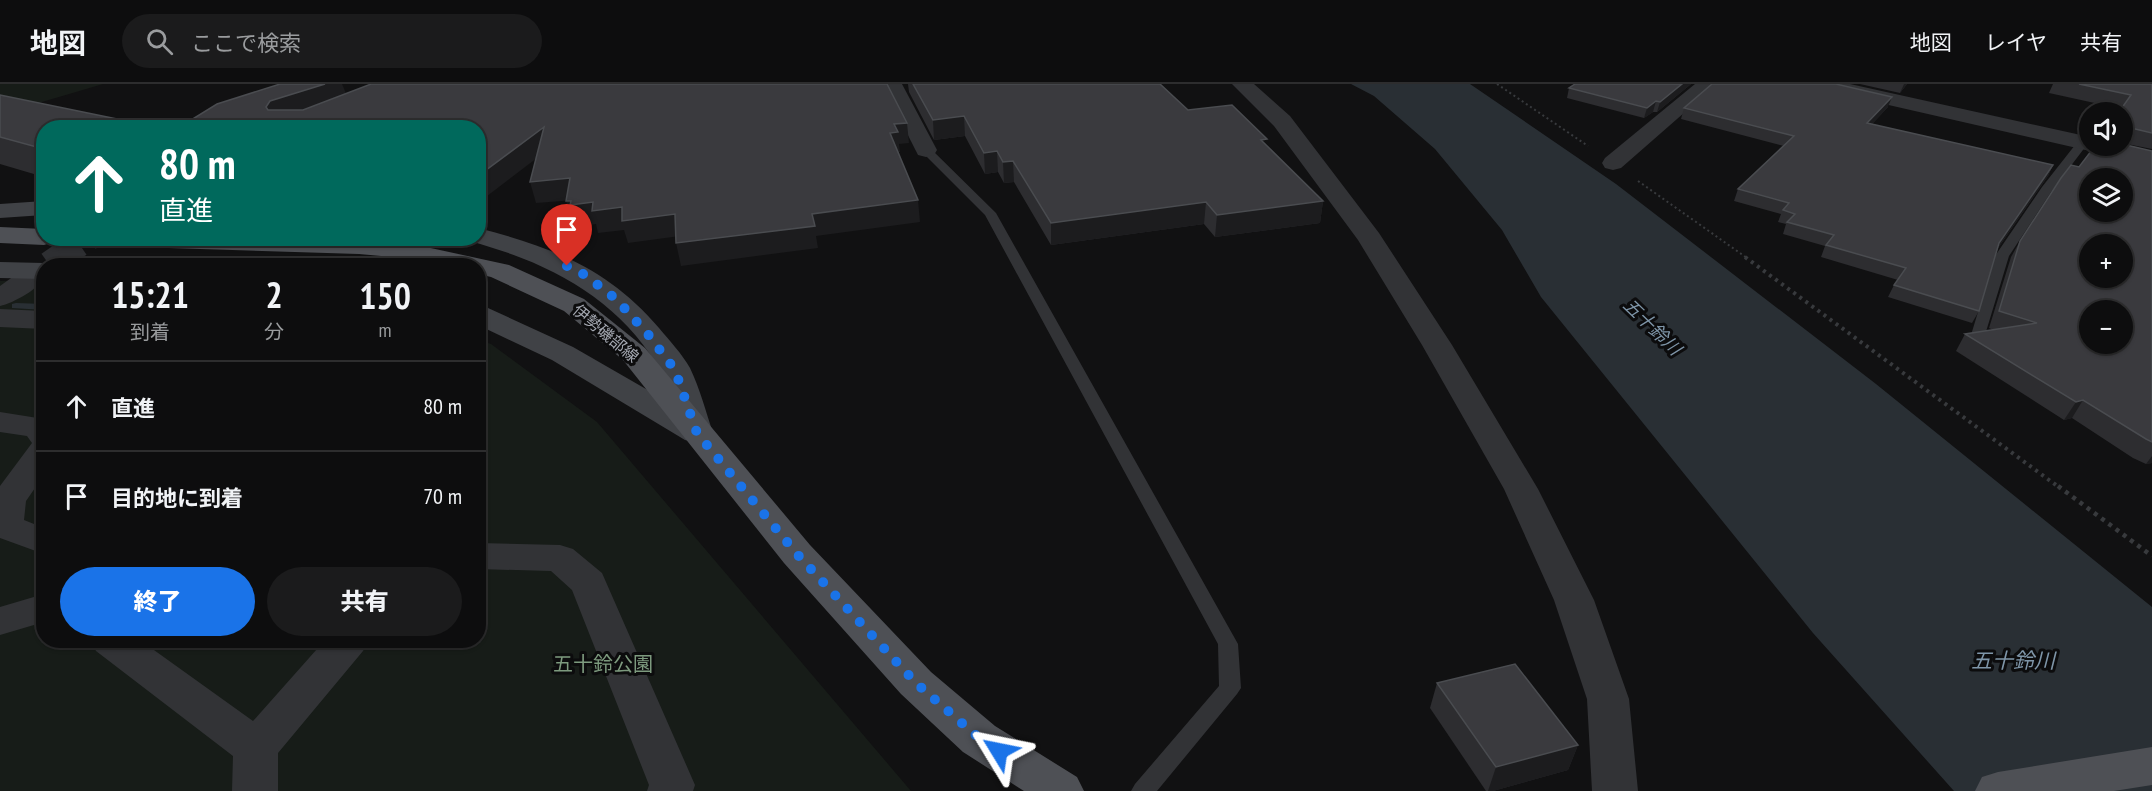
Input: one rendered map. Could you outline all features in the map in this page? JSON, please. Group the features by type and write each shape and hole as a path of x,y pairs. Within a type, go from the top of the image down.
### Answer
{"main road":[{"path":"0,235 36,237"},
{"name":"伊勢磯部線","path":"359,246 403,250 440,258"},
{"name":"伊勢磯部線","path":"486,268 500,271 574,305 634,354 797,554 916,683 979,738 1061,791"},
{"path":"1998,791 2152,766"}],"street":[{"path":"892,84 926,150"},
{"path":"1242,84 1282,122 1370,238 1437,345 1521,489 1574,600 1608,699 1615,791"},
{"path":"1613,163 1707,84"},
{"path":"1822,84 2079,142"},
{"path":"0,211 36,209"},
{"path":"486,238 512,243 550,257 585,275 616,299 647,333 675,370 697,433"},
{"path":"0,270 36,274"},
{"path":"0,298 36,275"},
{"path":"486,317 512,327 697,433"},
{"path":"0,318 36,320"},
{"path":"0,422 36,427"},
{"path":"36,461 8,500 5,526 36,539"},
{"path":"486,556 560,558 588,583 672,784 670,791"},
{"path":"0,621 36,610"},
{"path":"121,648 256,748"},
{"path":"255,791 256,748 342,648"}],"lane":[{"path":"926,150 990,213 1228,644 1230,688 1143,791"},
{"path":"1978,334 2002,256 2046,190 2082,156"}],"path":[{"path":"1497,84 1789,288 2152,556"}],"green space":[{"path":"0,84 103,84 25,107 0,98"},
{"name":"五十鈴公園","path":"36,280 36,648 486,648 486,342 597,422 911,791 0,791 0,281"}],"water":[{"name":"五十鈴川","path":"1351,84 1470,84 1616,184 1876,384 2152,607 2152,791 1954,791 1813,633 1541,297 1502,230 1435,149 1374,96"}],"building":[{"path":"280,84 325,84 270,101 266,107 268,110 303,110 371,84 887,84 907,123 894,124 898,132 890,133 918,200 812,214 815,226 676,243 675,214 622,221 622,207 592,211 593,202 570,205 571,201 566,201 570,178 530,182 544,127 486,170 486,120 191,120 217,104"},
{"path":"913,84 1160,84 1188,110 1232,105 1267,139 1261,140 1323,201 1217,215 1206,202 1051,223 1013,161 1003,162 997,151 984,153 964,116 933,120"},
{"path":"1575,84 1682,84 1660,102 1656,101 1647,108 1569,88"},
{"path":"1712,84 1836,84 1892,97 1867,123 2053,165 1999,243 1979,311 1894,285 1906,268 1826,245 1834,235 1787,222 1795,214 1783,210 1789,203 1738,189 1794,136 1684,108"},
{"path":"2079,84 2152,84 2152,133 2133,128 2133,102 2126,102 2131,95"},
{"path":"0,95 122,120 36,120 36,147 0,137"},
{"path":"2133,147 2152,151 2152,442 2083,400 2076,402 1965,334 2037,323 1999,311 2020,241 2071,165 2079,167 2087,156 2133,156"},
{"path":"1515,664 1578,745 1496,767 1437,683"}],"waterway":[{"path":"16,306 36,307"}],"tunnel":[{"path":"61,258 79,246"}],"route":[{"path":"567,266 585,275 616,299 647,333 675,370 697,433 797,554 916,683 979,738 999,751"}]}
